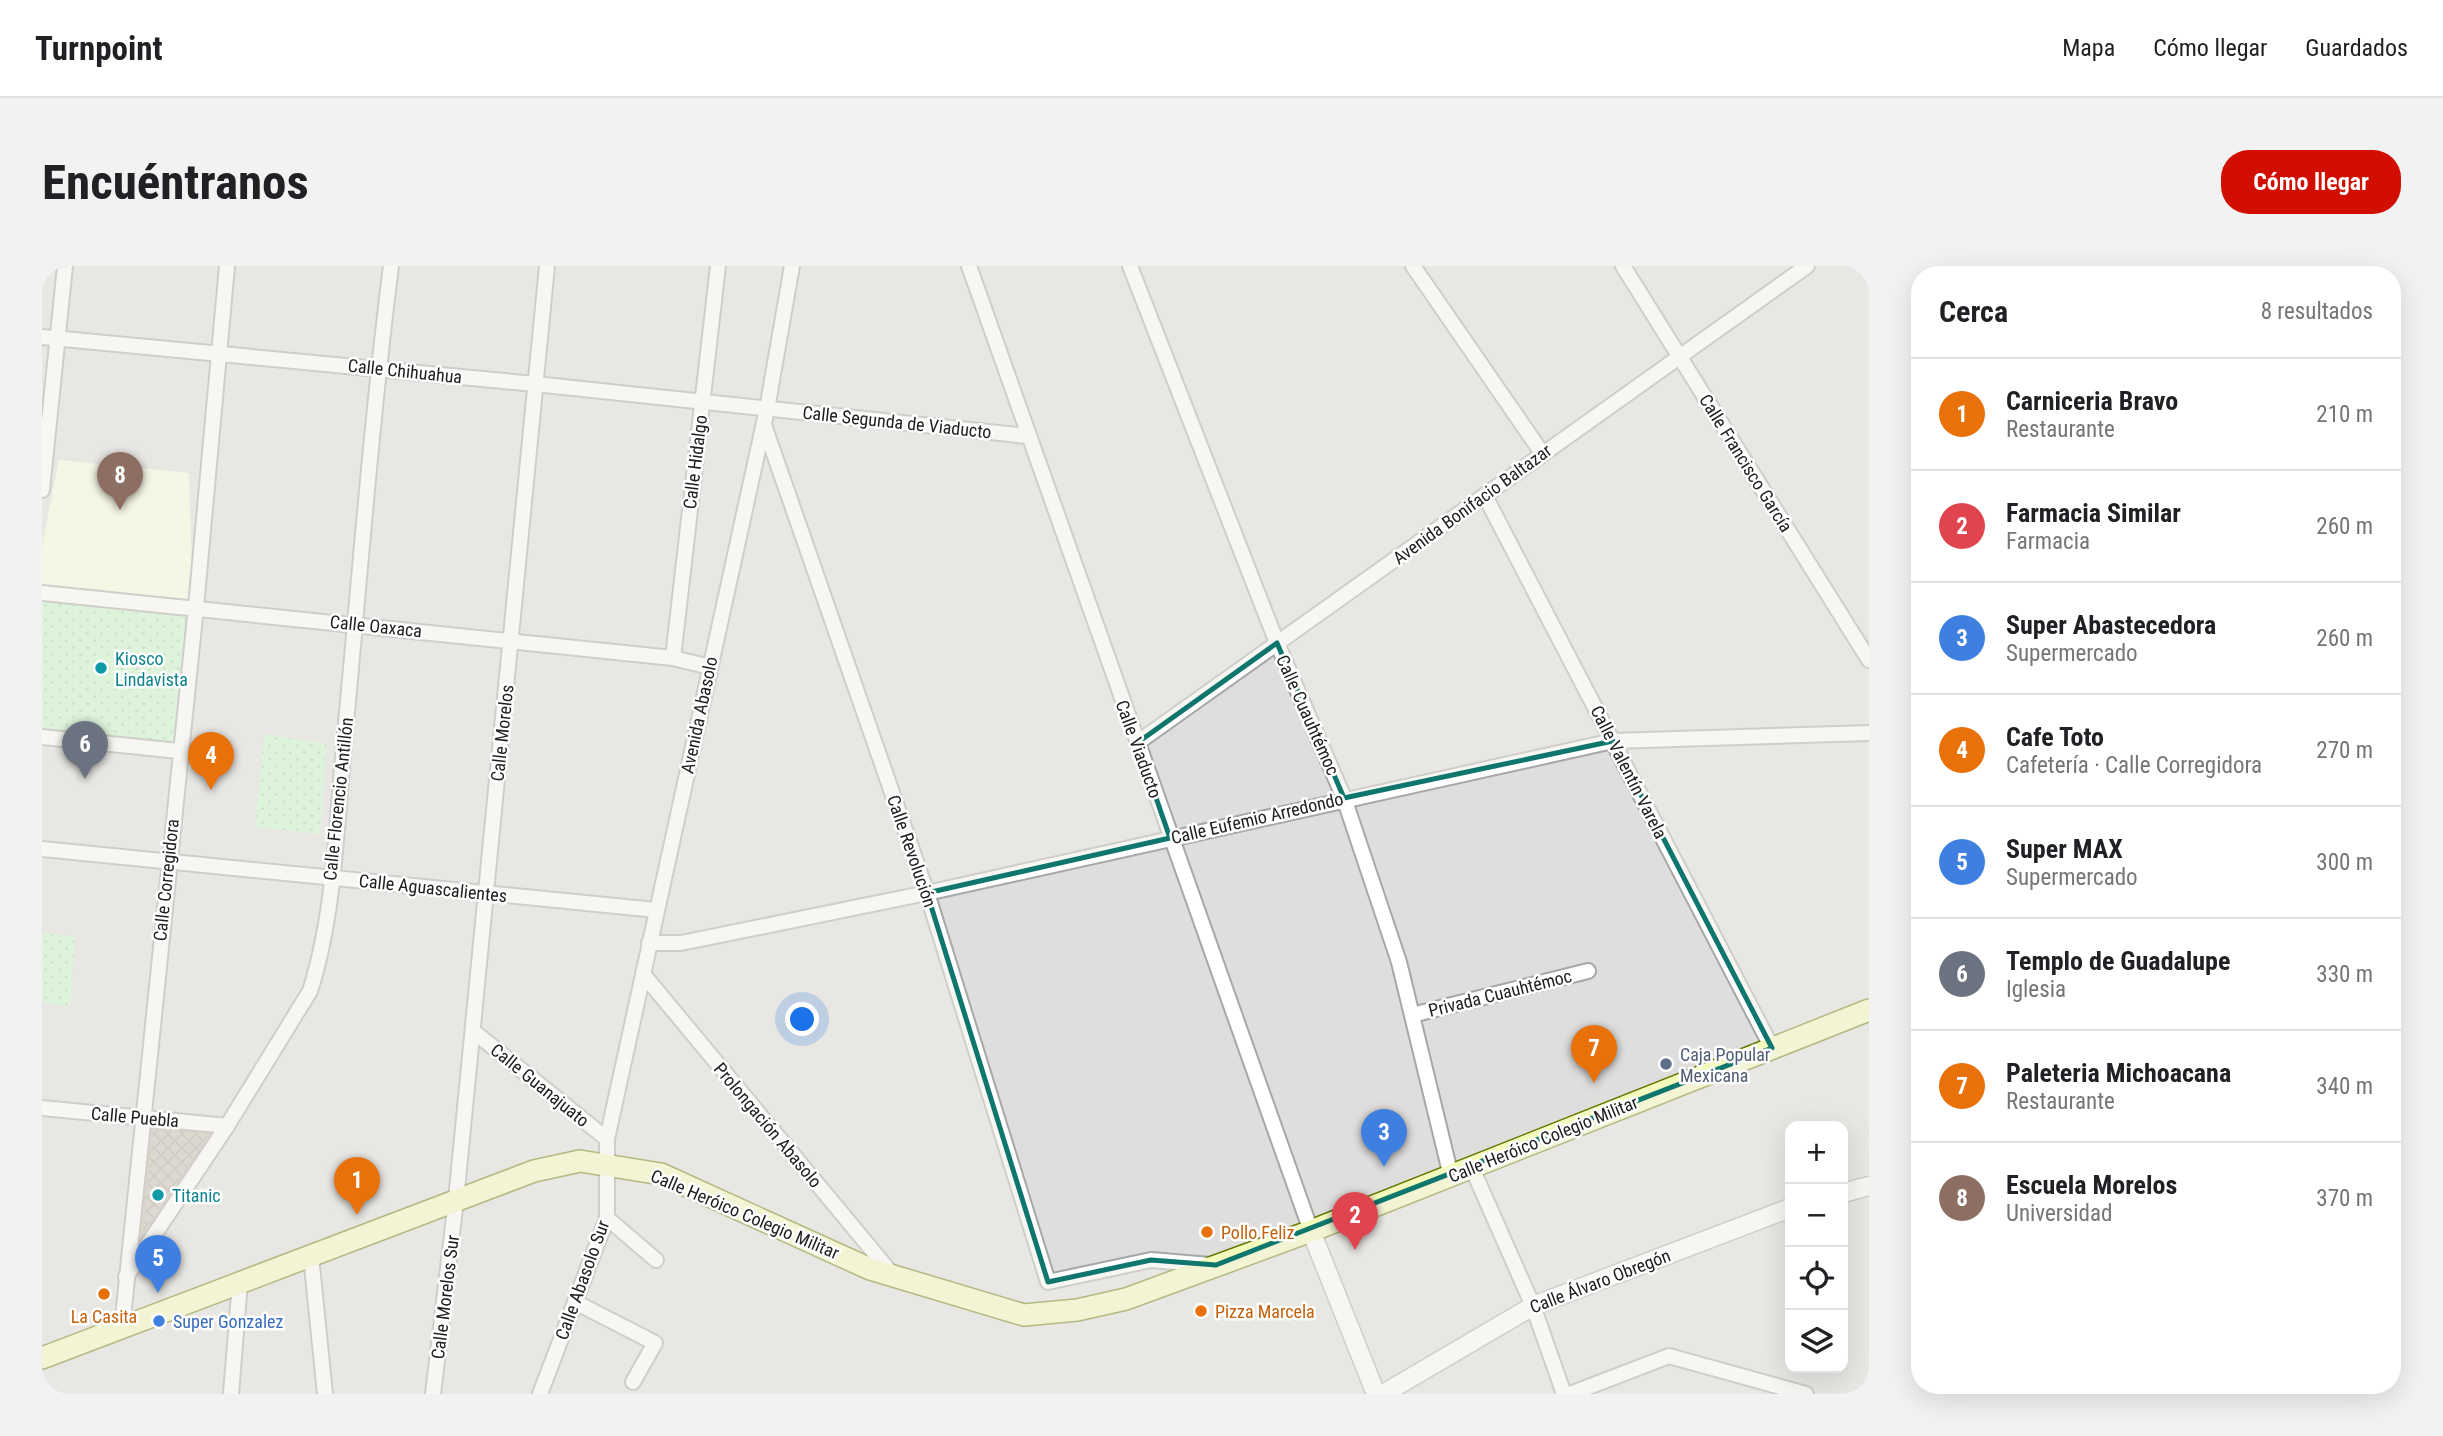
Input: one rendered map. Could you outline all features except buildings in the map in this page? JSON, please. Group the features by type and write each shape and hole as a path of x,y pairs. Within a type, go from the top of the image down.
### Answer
{"main road":[{"name":"Calle Heróico Colegio Militar","path":"42,1358 534,1171 580,1161 606,1163 660,1174 870,1269 1024,1315 1077,1310 1126,1299 1311,1231 1869,1010"}],"street":[{"path":"42,490 65,266"},
{"name":"Calle Corregidora","path":"122,1327 228,266"},
{"name":"Calle Florencio Antillón","path":"126,1278 227,1126 310,991 318,967 331,877 378,368 391,266"},
{"name":"Calle Morelos","path":"456,1200 547,266"},
{"name":"Calle Hidalgo","path":"673,658 718,266"},
{"name":"Avenida Abasolo","path":"606,1163 607,1139 765,416 792,266"},
{"name":"Calle Viaducto","path":"969,266 1027,436 1311,1231"},
{"name":"Calle Cuauhtémoc","path":"1130,266 1277,643 1344,798 1399,962 1451,1176"},
{"path":"1413,266 1542,453"},
{"name":"Calle Francisco García","path":"1623,266 1869,660"},
{"name":"Avenida Bonifacio Baltazar","path":"1137,743 1807,266"},
{"name":"Calle Chihuahua","path":"42,337 535,384 702,403 765,416"},
{"name":"Calle Segunda de Viaducto","path":"765,416 1027,436"},
{"name":"Calle Revolución","path":"765,416 927,892 1048,1282"},
{"name":"Calle Valentín Varela","path":"1485,496 1772,1048"},
{"name":"Calle Oaxaca","path":"42,593 673,658 710,667"},
{"name":"Calle Eufemio Arredondo","path":"649,943 681,943 927,892 1344,798 1613,741 1869,733"},
{"path":"42,737 179,751"},
{"name":"Calle Aguascalientes","path":"42,849 169,859 486,895 656,910"},
{"name":"Privada Cuauhtémoc","path":"1412,1015 1588,971"},
{"name":"Prolongación Abasolo","path":"643,974 893,1275"},
{"name":"Calle Guanajuato","path":"473,1031 607,1139"},
{"name":"Calle Puebla","path":"42,1108 227,1126"},
{"name":"Calle Abasolo Sur","path":"540,1394 607,1217 606,1163"},
{"path":"1472,1168 1533,1306 1564,1394"},
{"path":"1848,1192 1869,1186"},
{"name":"Calle Morelos Sur","path":"433,1394 456,1200"},
{"name":"Calle Álvaro Obregón","path":"1383,1394 1533,1306 1785,1210"},
{"path":"607,1217 656,1260"},
{"path":"1311,1231 1376,1394"},
{"path":"311,1256 325,1394"},
{"name":"Calle Heróico Colegio Militar","path":"1048,1282 1151,1260 1216,1265"},
{"path":"231,1394 240,1282"},
{"path":"575,1302 655,1343 633,1382"},
{"path":"1570,1394 1669,1356 1806,1394"}],"highlighted area":[{"path":"1277,643 1344,798 1613,741 1772,1048 1216,1265 1151,1260 1048,1282 927,893 1170,838 1137,743"}],"shaded area":[{"path":"42,266 1869,266 1869,1394 42,1394"},
{"path":"59,460 189,473 193,610 42,596 42,546"}],"green space":[{"path":"42,596 193,610 179,751 42,737"},
{"path":"264,734 327,744 320,834 255,827"},
{"path":"42,932 75,937 70,1007 42,1002"}],"place":[{"name":"Escuela Morelos","path":"120,510"},
{"name":"Kiosco Lindavista","path":"101,668"},
{"name":"Templo de Guadalupe","path":"85,779"},
{"name":"Cafe Toto","path":"211,790"},
{"name":"Caja Popular Mexicana","path":"1666,1064"},
{"name":"Paleteria Michoacana","path":"1594,1083"},
{"name":"Super Abastecedora","path":"1384,1167"},
{"name":"Titanic","path":"158,1195"},
{"name":"Carniceria Bravo","path":"357,1215"},
{"name":"Pollo Feliz","path":"1207,1232"},
{"name":"Farmacia Similar","path":"1355,1250"},
{"name":"Super MAX","path":"158,1293"},
{"name":"La Casita","path":"104,1294"},
{"name":"Pizza Marcela","path":"1201,1311"},
{"name":"Super Gonzalez","path":"159,1321"}]}
